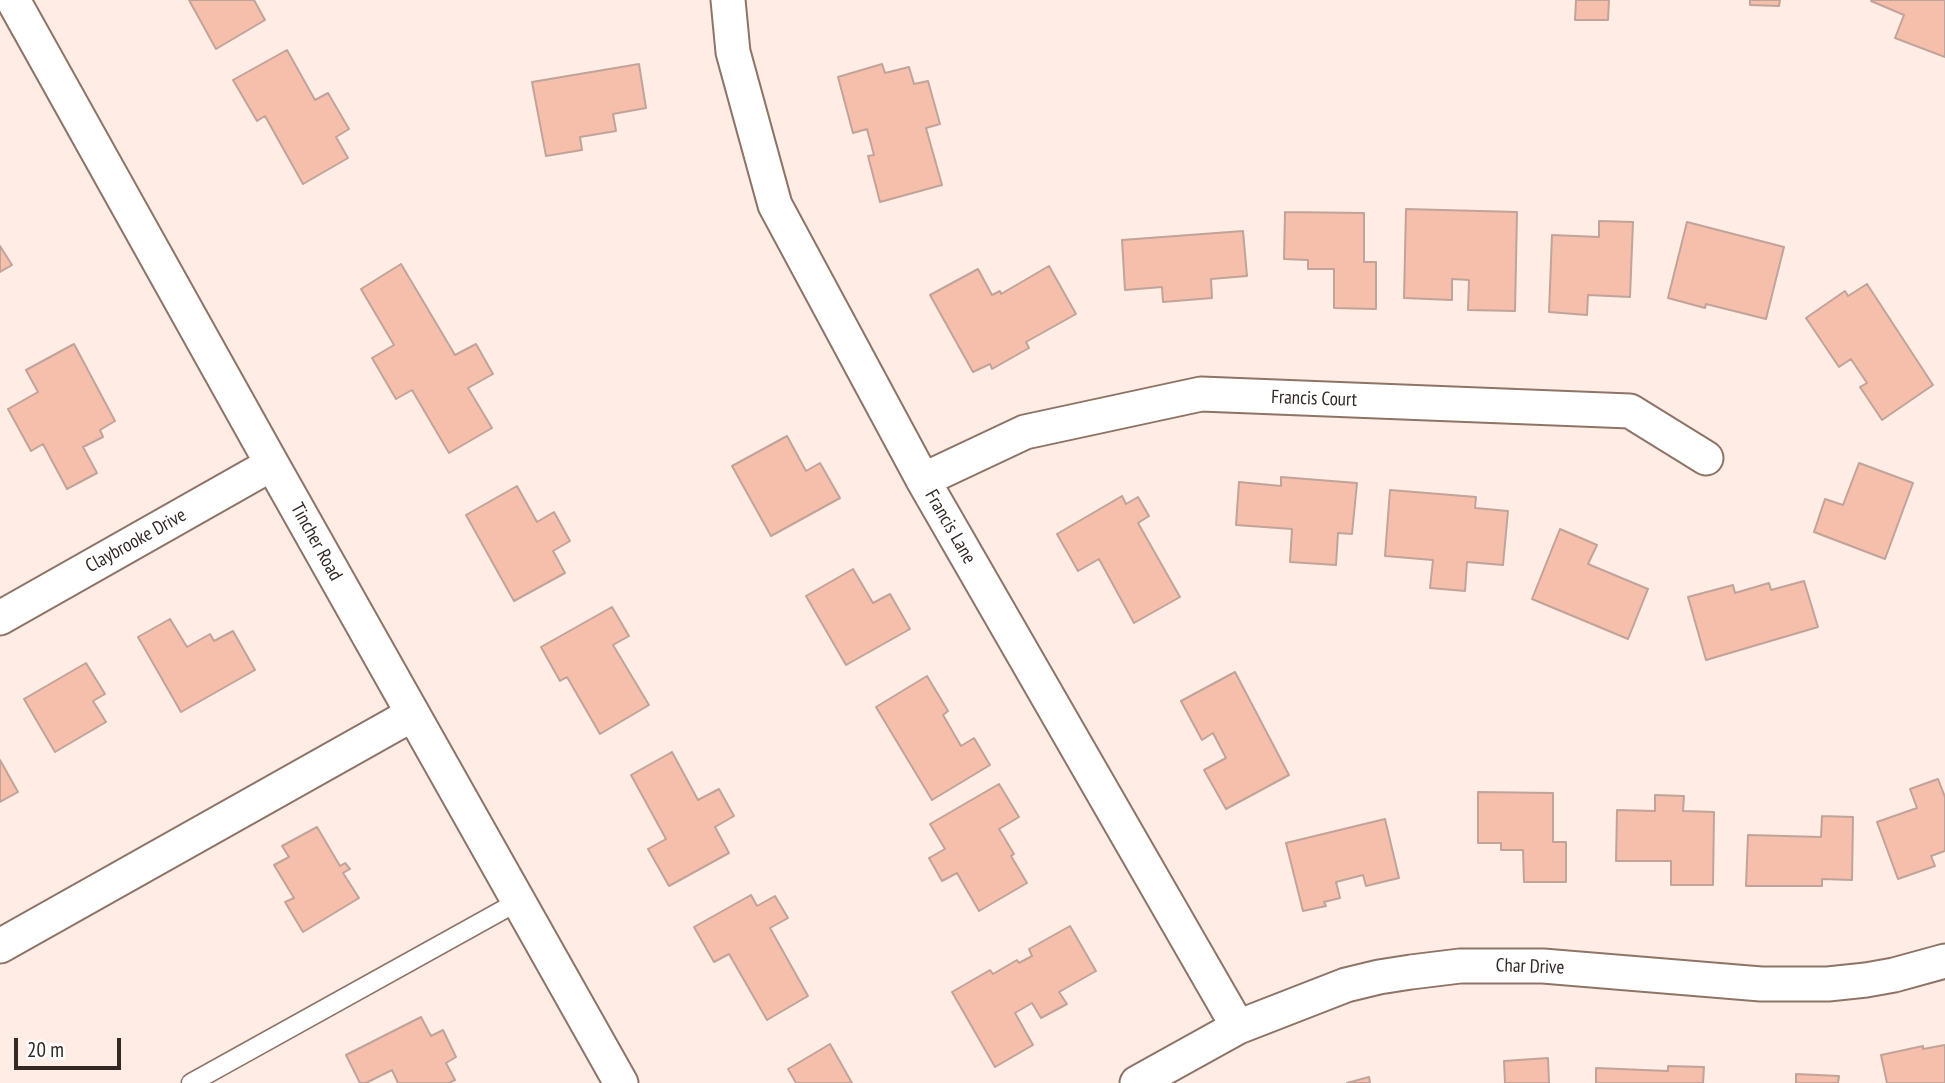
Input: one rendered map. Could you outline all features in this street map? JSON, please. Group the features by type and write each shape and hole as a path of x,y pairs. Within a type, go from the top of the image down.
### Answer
{"street":[{"name":"Tincher Road","path":"13,0 621,1083"},
{"name":"Francis Lane","path":"728,0 733,52 775,205 923,480 1238,1027"},
{"name":"Francis Court","path":"923,480 1026,432 1201,394 1630,411 1706,458"},
{"name":"Claybrooke Drive","path":"0,618 272,464"},
{"path":"0,946 413,714"},
{"name":"Char Drive","path":"1137,1083 1238,1027 1346,985 1378,977 1460,966 1543,966 1762,984 1828,984 1894,975 1945,961"}],"lane":[{"path":"191,1083 519,901"}],"building":[{"path":"189,0 254,0 265,20 216,49"},
{"path":"1576,0 1609,0 1608,20 1575,20"},
{"path":"1750,0 1780,0 1779,6 1750,5"},
{"path":"1872,0 1945,0 1945,57 1895,38 1904,15"},
{"path":"287,50 315,100 328,93 349,129 336,137 348,158 303,184 265,116 257,121 233,80"},
{"path":"639,64 646,108 613,114 616,131 580,137 582,150 546,156 532,82"},
{"path":"882,64 885,73 909,67 914,84 928,81 940,124 926,128 942,185 880,202 868,156 874,155 867,129 853,133 838,77"},
{"path":"1406,209 1517,212 1515,311 1468,310 1469,280 1452,279 1452,300 1404,298"},
{"path":"1285,212 1364,213 1364,262 1376,262 1376,309 1334,308 1334,269 1308,269 1308,260 1284,259"},
{"path":"1599,221 1633,222 1630,297 1588,295 1587,315 1549,312 1552,235 1599,237"},
{"path":"1687,222 1784,247 1766,319 1668,298"},
{"path":"1243,231 1247,276 1211,279 1212,298 1163,302 1162,287 1125,290 1122,240"},
{"path":"0,246 12,265 0,272"},
{"path":"401,264 455,355 476,344 493,374 468,388 492,428 449,453 412,390 396,399 372,358 394,345 361,289"},
{"path":"1049,266 1076,314 1026,342 1029,348 992,369 990,364 973,372 930,295 978,269 992,295 1000,291 1001,294"},
{"path":"1867,284 1933,385 1882,420 1860,387 1867,383 1851,359 1839,367 1806,318 1845,291 1848,296"},
{"path":"74,344 115,421 100,430 103,437 83,447 97,473 67,489 43,444 31,451 8,409 38,392 26,370"},
{"path":"787,436 806,471 820,463 840,498 771,536 732,466"},
{"path":"1859,463 1913,483 1885,559 1814,532 1825,499 1843,505"},
{"path":"1281,477 1357,483 1352,534 1338,533 1336,565 1290,562 1292,529 1236,525 1239,482 1281,486"},
{"path":"517,486 537,522 554,512 570,541 553,551 565,573 514,601 466,515"},
{"path":"1390,490 1476,497 1475,508 1508,511 1503,565 1467,562 1465,591 1430,588 1433,560 1385,556"},
{"path":"1122,496 1126,504 1138,497 1149,516 1138,523 1180,597 1134,623 1099,559 1078,571 1057,534"},
{"path":"1560,529 1597,545 1588,564 1648,589 1628,639 1532,599"},
{"path":"853,569 873,603 890,594 910,629 846,665 806,596"},
{"path":"1804,581 1818,627 1706,660 1688,597 1733,585 1735,593 1769,583 1771,590"},
{"path":"612,607 629,636 613,645 649,705 600,734 567,677 560,681 541,647"},
{"path":"170,619 187,647 210,634 214,641 233,631 255,670 181,712 138,637"},
{"path":"86,663 105,694 93,701 106,722 55,752 24,699"},
{"path":"1235,672 1289,775 1226,809 1204,770 1226,758 1213,733 1202,740 1181,701"},
{"path":"927,676 948,711 943,715 961,746 974,738 990,765 932,800 876,707"},
{"path":"672,752 698,800 719,789 734,816 715,827 729,853 669,886 648,849 666,839 631,775"},
{"path":"0,760 18,792 0,802"},
{"path":"1938,779 1945,797 1945,851 1931,856 1935,866 1898,879 1877,822 1917,808 1910,789"},
{"path":"999,784 1019,817 999,829 1027,883 979,911 957,873 942,881 929,858 945,849 930,824"},
{"path":"1478,792 1553,793 1553,842 1566,842 1566,882 1524,882 1523,850 1501,850 1501,843 1478,843"},
{"path":"1655,795 1684,796 1683,811 1714,812 1713,885 1671,885 1671,861 1616,861 1617,810 1655,811"},
{"path":"1822,816 1853,817 1852,880 1822,879 1822,886 1746,886 1748,835 1821,837"},
{"path":"1385,819 1399,878 1366,886 1363,875 1336,882 1340,898 1324,902 1326,906 1303,911 1286,843"},
{"path":"317,827 340,866 345,863 350,869 343,873 359,898 303,932 285,902 294,898 274,865 289,857 282,846"},
{"path":"751,895 757,906 775,896 788,918 770,928 808,996 767,1020 729,954 714,962 694,927"},
{"path":"1070,926 1096,971 1059,992 1067,1004 1041,1018 1032,1003 1015,1013 1033,1045 995,1067 952,992 990,970 993,974 1017,960 1019,963 1032,956 1029,949"},
{"path":"421,1017 431,1036 443,1030 456,1057 446,1063 455,1080 449,1083 398,1083 392,1070 366,1083 360,1083 346,1055"},
{"path":"830,1044 852,1083 796,1083 788,1069"},
{"path":"1945,1045 1945,1083 1887,1083 1881,1055 1923,1046 1923,1049"},
{"path":"1548,1058 1549,1083 1505,1083 1504,1061"},
{"path":"1668,1066 1704,1067 1703,1083 1596,1083 1596,1068 1668,1071"},
{"path":"1796,1074 1839,1076 1838,1083 1796,1083"},
{"path":"1369,1077 1370,1083 1347,1083"}]}
